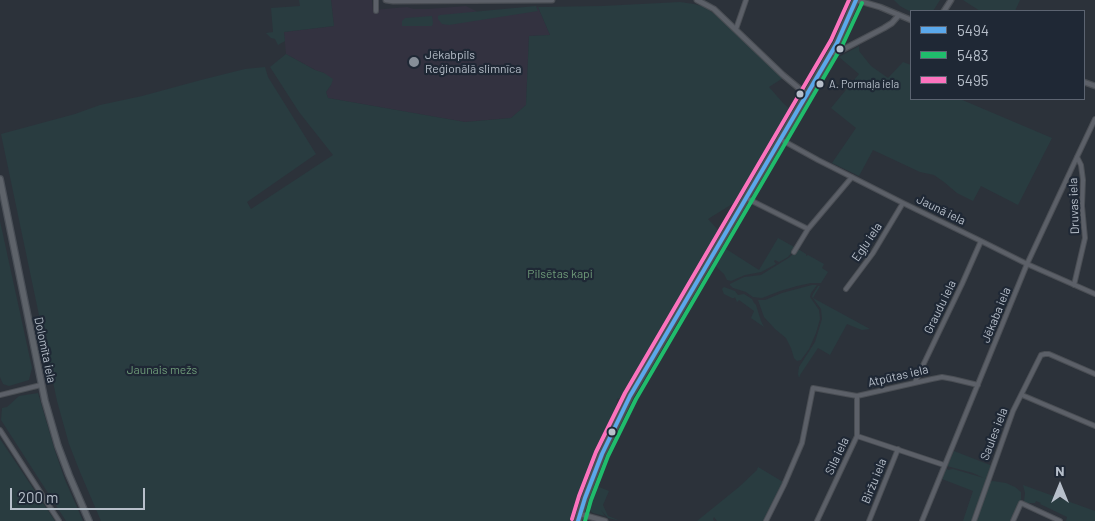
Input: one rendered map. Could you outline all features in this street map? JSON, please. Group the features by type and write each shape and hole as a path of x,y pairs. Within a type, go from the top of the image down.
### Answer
{"main road":[{"path":"578,521 602,454 630,396 831,53 855,0"},
{"name":"Dolomīta iela","path":"0,178 41,385 58,446 89,521"}],"street":[{"path":"376,0 376,11"},
{"path":"386,0 552,0"},
{"path":"697,0 714,9 783,75 807,95"},
{"path":"736,29 746,0"},
{"path":"855,0 910,20"},
{"path":"831,53 840,51 884,28 899,15"},
{"name":"Jēkaba iela","path":"922,521 1027,264 1095,119"},
{"name":"Jaunā iela","path":"780,139 903,203 1027,264 1095,294"},
{"name":"Druvas iela","path":"1074,285 1085,238 1082,206 1083,180 1081,165 1076,156"},
{"path":"794,252 808,229 852,177"},
{"path":"746,198 808,229"},
{"name":"Egļu iela","path":"846,289 874,253 903,203"},
{"name":"Graudu iela","path":"915,382 981,240"},
{"name":"Saules iela","path":"974,521 1013,411 1040,357 1043,354 1048,354 1095,374"},
{"name":"Atpūtas iela","path":"766,521 802,443 813,388 857,396 942,377 978,385"},
{"path":"0,395 41,385"},
{"path":"1022,395 1095,426"},
{"name":"Sila iela","path":"818,521 857,436 857,396"},
{"path":"0,430 59,521"},
{"path":"857,436 944,465"},
{"name":"Biržu iela","path":"869,521 898,449"},
{"path":"1013,521 1021,503 1060,521"},
{"path":"580,514 605,521"}],"shaded area":[{"name":"Jēkabpils Reģionālā slimnīca","path":"331,0 372,0 373,10 407,7 428,9 466,6 478,12 538,7 550,35 529,36 526,105 511,118 465,122 328,98 326,92 331,85 324,73 286,54 284,32 334,26"}],"green space":[{"path":"299,0 331,0 334,26 284,32 285,41 278,45 275,39 266,33 273,32 271,8 300,6"},
{"path":"894,0 940,0 934,10 910,11"},
{"path":"963,0 1020,0 1015,10 978,10"},
{"path":"680,2 705,7 783,78 769,87 793,112 742,198 708,219 721,233 645,365 639,371 634,384 626,395 617,399 616,411 591,465 572,521 101,521 69,444 57,401 1,134 75,114 100,105 245,69 265,67 268,77 316,154 247,202 251,209 333,155 299,112 270,67 286,54 333,79 326,92 328,98 465,122 511,118 526,105 529,36 550,35 538,7"},
{"path":"536,6 538,11 449,25 442,24 438,19 440,15"},
{"path":"432,16 432,26 402,26 402,21 405,18"},
{"path":"859,46 859,51 871,66 888,78 903,62 910,65 910,100 962,100 1052,138 1018,205 981,186 973,201 957,193 934,175 920,172 873,150 859,176 832,163 856,128 831,108 859,74 839,57"},
{"path":"0,221 32,368 29,380 9,386 3,384 0,377"},
{"path":"778,238 796,248 788,257 779,262 775,260 776,264 761,272 745,275 731,281 727,280 724,274 713,264 723,247 759,270"},
{"path":"798,249 806,254 806,256 808,255 824,264 822,268 828,272 821,283 797,286 762,298 753,297 730,285 744,277 761,275 790,257"},
{"path":"817,285 810,297 819,310 820,319 809,349 801,360 797,361 786,338 764,317 758,300 765,300"},
{"path":"818,286 820,286 813,298 870,329 862,330 847,324 830,355 818,348 799,378 799,367 815,342 822,319 821,309 812,297"},
{"path":"724,287 735,291 738,295 744,294 752,299 764,327 751,318 754,311 739,300 737,302 735,297 732,298 724,294 722,289"},
{"path":"38,393 65,480 83,521 66,521 1,420 2,408 7,407 19,396"},
{"path":"0,439 55,521 0,521"},
{"path":"954,451 990,465 973,521 963,521 973,491 942,479 946,468 984,478 947,466"},
{"path":"758,467 783,482 764,521 717,521 714,517 714,521 697,521 739,487"},
{"path":"993,481 1015,487 1021,492 1021,499 1011,521 975,521 989,482"},
{"path":"594,485 609,491 603,505 608,516 618,520 608,518 601,510 605,516 589,510 588,503"},
{"path":"1023,485 1095,511 1095,521 1066,521 1067,517 1041,503 1036,501 1035,503 1025,503"}],"transit line":[{"name":"5495","path":"572,519 596,452 625,393 831,40 849,0"},
{"name":"5494","path":"578,521 602,454 630,396 837,43 856,0"},
{"name":"5483","path":"585,521 608,456 636,399 842,46 862,3"}],"place":[{"name":"Jēkabpils Reģionālā slimnīca","path":"414,62"},
{"name":"A. Pormaļa iela","path":"820,84"}],"park label":[{"name":"Pilsētas kapi","path":"560,274"},
{"name":"Jaunais mežs","path":"162,370"}]}
